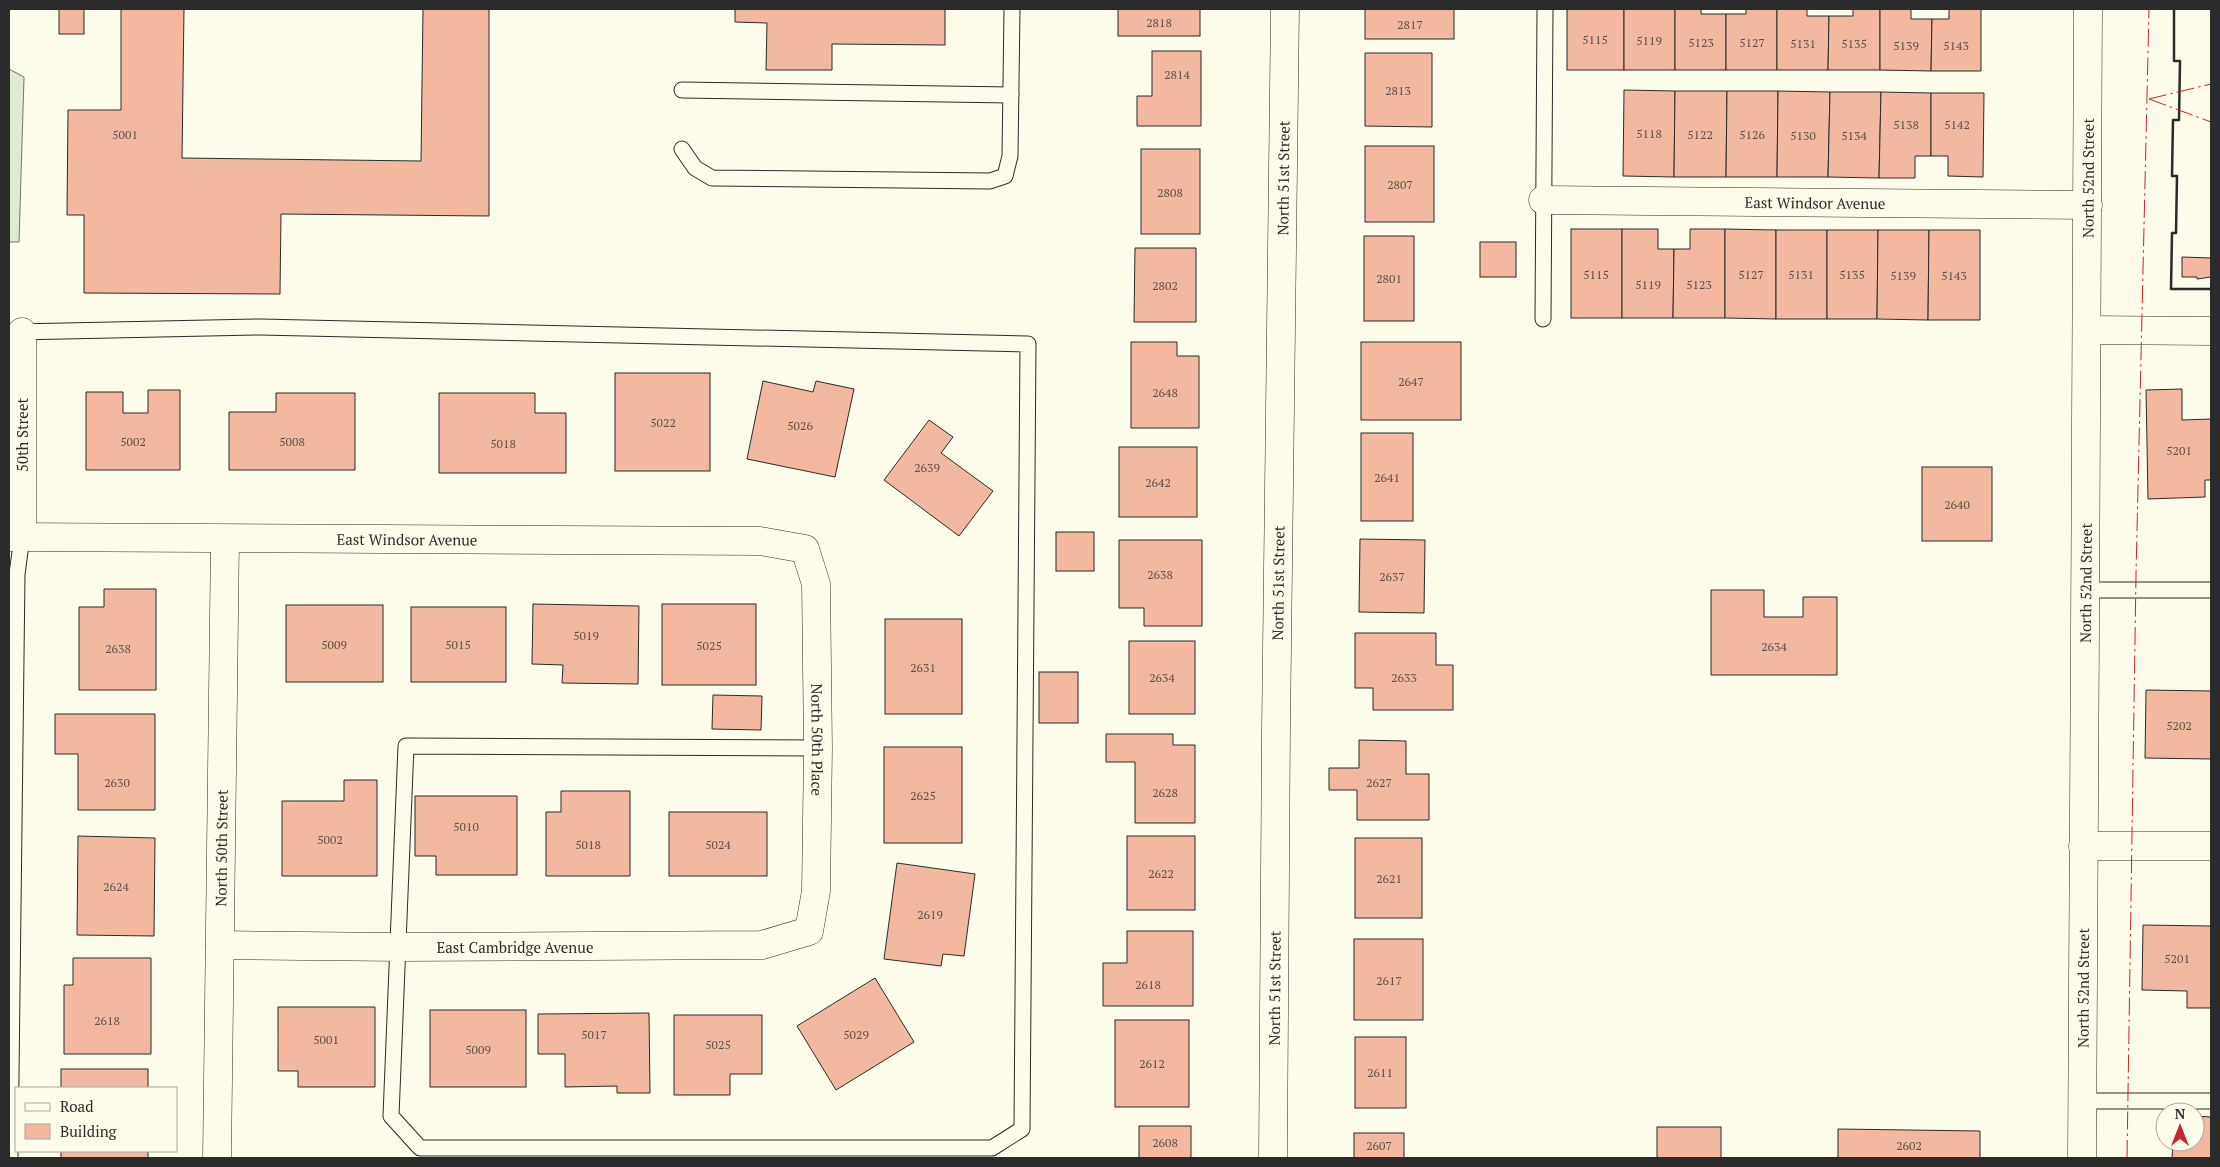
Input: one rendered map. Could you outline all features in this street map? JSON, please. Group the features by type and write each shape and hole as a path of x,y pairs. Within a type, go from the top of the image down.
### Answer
{"street":[{"name":"North 51st Street","path":"1273,1158 1284,9"},
{"name":"North 52nd Street","path":"2082,1158 2082,846 2088,330 2088,9"},
{"name":"East Windsor Avenue","path":"1543,200 2088,205"},
{"path":"2088,330 2211,331"},
{"name":"50th Street","path":"15,332 16,537"},
{"name":"East Windsor Avenue","path":"16,537 760,541 805,549"},
{"name":"North 50th Street","path":"217,1158 224,538"},
{"name":"North 50th Place","path":"805,549 816,584 818,748 816,891 809,931"},
{"path":"2082,846 2211,846"},
{"name":"East Cambridge Avenue","path":"220,945 399,947 762,945 809,931"}],"lane":[{"path":"682,149 695,168 712,178 990,181 1006,176 1009,162 1012,9"},
{"path":"1543,319 1544,9"},
{"path":"682,90 1011,96"},
{"path":"15,332 260,327 1028,344 1022,1129 992,1148 420,1148 391,1116 406,746 818,748"},
{"path":"10,1158 16,537"},
{"path":"2085,590 2211,590"},
{"path":"2082,1100 2211,1101"}],"green space":[{"path":"9,69 24,77 19,242 9,242"}],"building":[{"path":"59,9 84,9 84,34 59,34"},
{"path":"121,9 184,9 182,158 421,161 423,9 489,9 489,216 281,214 280,294 84,293 84,215 67,215 68,110 121,110"},
{"path":"735,9 945,9 945,45 832,44 832,70 766,70 767,23 735,22"},
{"path":"1118,9 1200,9 1200,36 1118,36"},
{"path":"1365,9 1454,9 1454,39 1365,39"},
{"path":"1567,9 1624,9 1624,70 1567,70"},
{"path":"1624,9 1675,9 1675,70 1624,70"},
{"path":"1675,9 1701,9 1701,14 1726,14 1726,70 1675,70"},
{"path":"1746,9 1777,9 1777,70 1726,70 1726,14 1746,14"},
{"path":"1777,9 1807,9 1807,16 1829,16 1828,70 1777,70"},
{"path":"1853,9 1880,9 1880,70 1828,70 1829,16 1853,16"},
{"path":"1880,9 1911,9 1911,19 1932,19 1931,71 1880,70"},
{"path":"1949,9 1981,9 1981,71 1931,71 1932,19 1949,19"},
{"path":"1152,51 1201,51 1201,126 1137,126 1137,96 1152,96"},
{"path":"1365,53 1432,53 1432,127 1365,126"},
{"path":"1624,90 1675,91 1674,177 1623,176"},
{"path":"1675,91 1727,91 1726,177 1674,177"},
{"path":"1727,91 1778,91 1777,177 1726,177"},
{"path":"1778,91 1830,92 1828,177 1777,177"},
{"path":"1830,92 1881,92 1879,178 1828,177"},
{"path":"1881,92 1931,93 1931,156 1915,156 1915,178 1879,178"},
{"path":"1931,93 1984,93 1983,177 1948,176 1948,156 1931,156"},
{"path":"1365,146 1434,146 1434,222 1365,222"},
{"path":"1141,149 1200,149 1200,234 1141,234"},
{"path":"1571,229 1622,229 1622,318 1571,318"},
{"path":"1622,229 1658,229 1658,249 1674,249 1673,318 1622,318"},
{"path":"1690,229 1725,229 1725,318 1673,318 1674,249 1690,249"},
{"path":"1725,229 1776,230 1776,319 1725,318"},
{"path":"1776,230 1827,230 1827,319 1776,319"},
{"path":"1827,230 1878,230 1877,319 1827,319"},
{"path":"1878,230 1929,230 1928,320 1877,319"},
{"path":"1929,230 1980,230 1980,320 1928,320"},
{"path":"1364,236 1414,236 1414,321 1364,321"},
{"path":"1480,242 1516,242 1516,277 1480,277"},
{"path":"1135,248 1196,248 1196,322 1134,322"},
{"path":"2182,257 2211,258 2211,277 2197,279 2197,277 2182,277"},
{"path":"1131,342 1177,342 1177,356 1199,356 1199,428 1131,428"},
{"path":"1361,342 1461,342 1461,420 1361,420"},
{"path":"615,373 710,373 710,471 615,471"},
{"path":"763,381 813,392 816,381 854,389 835,477 747,459"},
{"path":"2182,389 2182,420 2211,419 2211,480 2205,480 2205,497 2148,499 2146,390"},
{"path":"148,390 180,390 180,470 86,470 86,392 123,392 123,413 148,413"},
{"path":"276,393 355,393 355,470 229,470 229,412 276,412"},
{"path":"439,393 535,393 535,413 566,413 566,473 439,473"},
{"path":"929,420 953,437 941,453 993,491 959,536 884,480"},
{"path":"1361,433 1413,433 1413,521 1361,521"},
{"path":"1119,447 1197,447 1197,517 1119,517"},
{"path":"1922,467 1992,467 1992,541 1922,541"},
{"path":"1056,532 1094,532 1094,571 1056,571"},
{"path":"1360,539 1425,540 1424,613 1359,612"},
{"path":"1119,540 1202,540 1202,626 1144,626 1144,608 1119,608"},
{"path":"104,589 156,589 156,690 79,690 79,607 104,607"},
{"path":"1711,590 1764,590 1764,617 1803,617 1803,597 1837,597 1837,675 1711,675"},
{"path":"533,604 639,606 638,684 562,683 563,665 532,664"},
{"path":"662,604 756,604 756,685 662,685"},
{"path":"286,605 383,605 383,682 286,682"},
{"path":"411,607 506,607 506,682 411,682"},
{"path":"885,619 962,619 962,714 885,714"},
{"path":"1355,633 1436,633 1436,665 1453,665 1453,710 1373,710 1373,688 1355,688"},
{"path":"1129,641 1195,641 1195,714 1129,714"},
{"path":"1039,672 1078,672 1078,723 1039,723"},
{"path":"2146,690 2211,691 2211,759 2145,758"},
{"path":"713,695 762,696 761,730 712,729"},
{"path":"55,714 155,714 155,810 78,810 78,754 55,754"},
{"path":"1106,734 1173,734 1173,745 1195,745 1195,823 1135,823 1135,762 1106,762"},
{"path":"1359,740 1406,741 1406,774 1429,774 1429,820 1357,820 1357,790 1329,790 1329,768 1359,768"},
{"path":"884,747 962,747 962,843 884,843"},
{"path":"344,780 377,780 377,876 282,876 282,801 344,801"},
{"path":"561,791 630,791 630,876 546,876 546,812 561,812"},
{"path":"415,796 517,796 517,875 436,875 436,856 415,856"},
{"path":"669,812 767,812 767,876 669,876"},
{"path":"78,836 155,838 154,936 77,935"},
{"path":"1127,836 1195,836 1195,910 1127,910"},
{"path":"1355,838 1422,838 1422,918 1355,918"},
{"path":"897,863 975,874 964,956 943,954 941,966 884,959"},
{"path":"2143,925 2211,926 2211,1008 2187,1008 2187,991 2142,990"},
{"path":"1127,931 1193,931 1193,1006 1103,1006 1103,963 1127,963"},
{"path":"1354,939 1423,939 1423,1020 1354,1020"},
{"path":"73,958 151,958 151,1054 64,1054 64,985 73,985"},
{"path":"875,978 914,1042 836,1090 797,1026"},
{"path":"278,1007 375,1007 375,1087 298,1087 298,1071 278,1071"},
{"path":"430,1010 526,1010 526,1087 430,1087"},
{"path":"649,1013 650,1093 617,1093 617,1086 565,1087 565,1054 538,1054 538,1014"},
{"path":"674,1015 762,1015 762,1074 730,1074 730,1095 674,1095"},
{"path":"1115,1020 1189,1020 1189,1107 1115,1107"},
{"path":"1355,1037 1406,1037 1406,1108 1355,1108"},
{"path":"61,1069 148,1069 148,1087 61,1087"},
{"path":"2205,1117 2211,1117 2211,1158 2172,1158 2172,1152 2205,1152"},
{"path":"1139,1126 1191,1126 1191,1158 1139,1158"},
{"path":"1657,1127 1721,1127 1721,1158 1657,1158"},
{"path":"1838,1129 1980,1131 1980,1158 1838,1158"},
{"path":"1354,1133 1404,1133 1404,1158 1354,1158"},
{"path":"61,1152 148,1152 148,1158 61,1158"}],"wall":[{"path":"2174,9 2174,61 2180,61 2179,120 2173,120 2172,176 2177,176 2176,233 2172,233 2171,289 2211,289"}],"power":[{"path":"2127,1158 2136,575 2149,9"},
{"path":"2149,99 2211,84"},
{"path":"2149,99 2211,122"}]}
